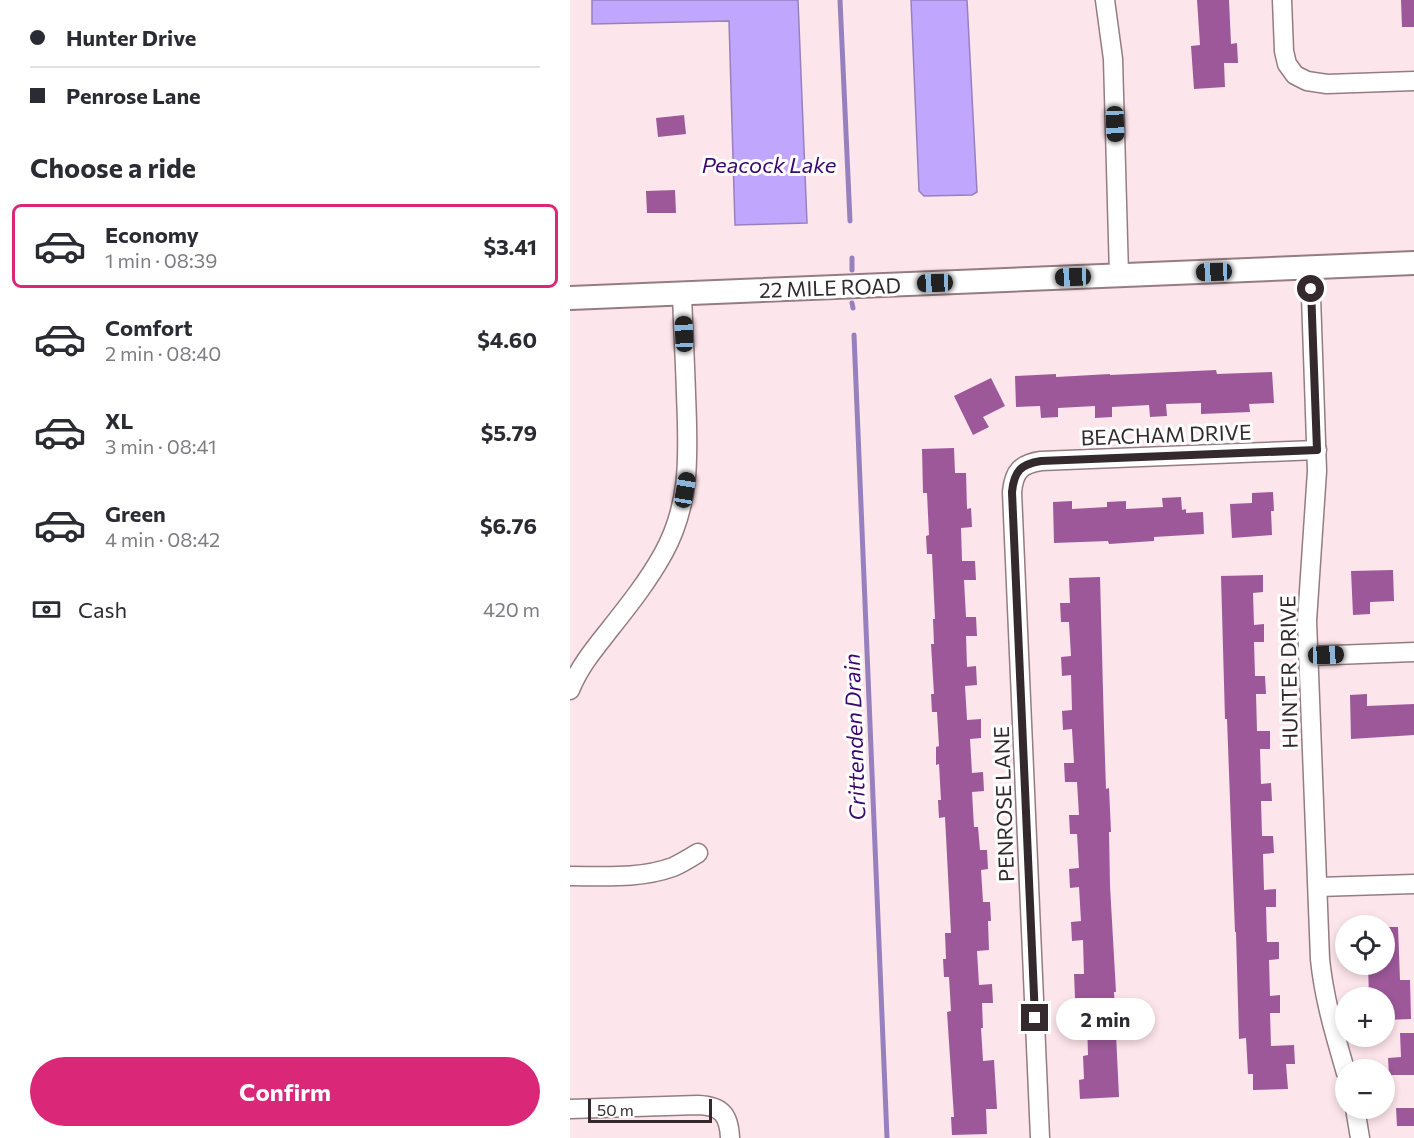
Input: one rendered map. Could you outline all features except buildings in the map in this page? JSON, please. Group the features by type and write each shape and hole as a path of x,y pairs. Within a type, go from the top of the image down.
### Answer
{"street":[{"path":"1105,0 1113,59 1119,275"},
{"path":"1282,0 1284,51 1287,64 1295,75 1307,81 1327,84 1414,81"},
{"name":"22 MILE ROAD","path":"570,298 1414,263"},
{"name":"HUNTER DRIVE","path":"1310,267 1317,450 1316,503 1307,621 1320,959 1327,1007 1342,1059"},
{"path":"570,690 585,661 632,600 664,553 682,503 687,476 688,450 682,293"},
{"name":"BEACHAM DRIVE","path":"1019,470 1030,463 1041,461 1317,450"},
{"name":"PENROSE LANE","path":"1019,470 1013,482 1012,492 1040,1138"},
{"path":"1308,656 1414,652"},
{"path":"570,876 636,876 675,866 698,853"},
{"path":"1318,887 1414,884"},
{"path":"570,1108 709,1106 720,1110 727,1119 730,1138"},
{"path":"1357,1119 1360,1138"}],"water":[{"name":"Peacock Lake","path":"592,0 798,0 807,223 735,225 729,21 592,24"},
{"path":"911,0 967,0 977,192 972,195 924,196 919,191"}],"waterway":[{"name":"Crittenden Drain","path":"840,0 850,221"},
{"name":"Crittenden Drain","path":"852,258 852,270"},
{"name":"Crittenden Drain","path":"852,303 853,308"},
{"name":"Crittenden Drain","path":"854,335 887,1138"}],"route":[{"path":"1035,1018 1013,482 1019,470 1030,463 1041,461 1317,450 1311,289"}]}
